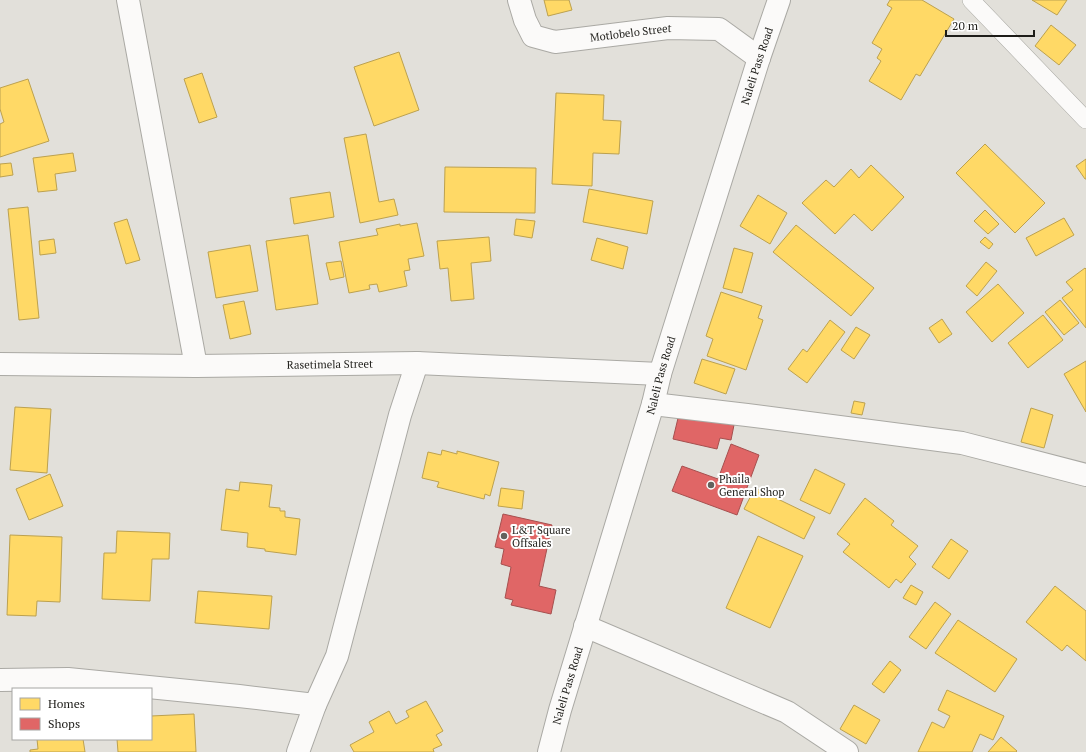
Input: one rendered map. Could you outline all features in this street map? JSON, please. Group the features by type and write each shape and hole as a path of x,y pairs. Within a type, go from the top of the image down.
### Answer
{"street":[{"path":"128,0 196,366"},
{"name":"Motlobelo Street","path":"519,0 525,20 533,36 555,42 668,28 719,29 759,58"},
{"name":"Naleli Pass Road","path":"549,752 585,626 653,404 660,374 759,58 779,0"},
{"path":"298,752 337,656 400,415 417,363"},
{"name":"Rasetimela Street","path":"0,364 196,366 417,363 660,374"},
{"path":"653,404 962,443 1085,477"},
{"path":"585,626 787,712 847,752"},
{"path":"0,680 68,679 316,705"}],"lane":[{"path":"971,0 1086,120"}],"building: Homes":[{"path":"544,0 569,0 572,10 548,16"},
{"path":"890,0 922,0 954,19 920,76 916,74 901,100 869,81 881,61 877,58 882,49 872,43 892,8 887,5"},
{"path":"1032,0 1067,0 1057,15"},
{"path":"1051,25 1076,45 1059,65 1035,46"},
{"path":"399,52 419,110 374,126 354,67"},
{"path":"202,73 217,117 199,123 184,79"},
{"path":"28,79 49,141 0,157 0,124 4,122 0,109 0,88"},
{"path":"556,93 604,95 603,120 621,121 619,154 593,153 592,186 552,184"},
{"path":"366,134 379,202 394,199 398,215 360,223 344,138"},
{"path":"985,144 1045,203 1015,233 956,173"},
{"path":"73,153 76,171 55,174 57,190 38,192 33,158"},
{"path":"1086,159 1086,179 1085,179 1076,166"},
{"path":"11,163 13,175 0,177 0,164"},
{"path":"871,165 904,197 872,231 854,214 835,234 802,203 826,180 834,187 851,169 859,178"},
{"path":"445,167 536,168 535,213 444,212"},
{"path":"589,189 653,201 647,234 583,222"},
{"path":"330,192 334,217 294,224 290,198"},
{"path":"758,195 787,213 770,244 740,226"},
{"path":"28,207 39,318 19,320 8,209"},
{"path":"985,210 999,224 988,234 974,221"},
{"path":"1064,218 1074,235 1036,256 1026,238"},
{"path":"127,219 140,260 126,264 114,223"},
{"path":"516,219 535,221 532,238 514,235"},
{"path":"417,223 424,256 408,259 410,270 404,271 407,286 379,292 377,284 369,285 370,289 349,293 339,242 378,235 376,229 400,224 400,226"},
{"path":"796,225 874,288 851,316 773,252"},
{"path":"308,235 318,304 276,310 266,241"},
{"path":"489,237 491,261 471,263 474,299 451,301 448,268 440,269 437,241"},
{"path":"985,237 993,244 989,249 980,242"},
{"path":"597,238 628,247 623,269 591,260"},
{"path":"54,239 56,253 40,255 39,241"},
{"path":"250,245 258,291 216,298 208,252"},
{"path":"734,248 753,253 742,293 723,288"},
{"path":"341,261 344,277 330,280 326,263"},
{"path":"986,262 997,271 977,296 966,286"},
{"path":"1085,268 1086,328 1062,298 1073,290 1066,282"},
{"path":"998,284 1024,313 992,342 966,312"},
{"path":"721,292 762,306 758,318 763,320 746,370 707,356 713,339 706,336"},
{"path":"1060,300 1079,323 1064,335 1045,312"},
{"path":"244,301 251,334 230,339 223,305"},
{"path":"1043,315 1063,340 1028,368 1008,343"},
{"path":"942,319 952,334 939,343 929,328"},
{"path":"830,320 845,332 807,383 788,369 803,349 807,352"},
{"path":"856,327 870,335 854,359 841,350"},
{"path":"702,359 735,369 726,394 694,383"},
{"path":"1086,361 1086,412 1064,374"},
{"path":"854,401 865,403 862,415 851,413"},
{"path":"15,407 51,409 47,473 10,470"},
{"path":"1031,408 1053,415 1044,448 1021,442"},
{"path":"442,450 457,454 457,451 499,462 490,496 485,494 484,499 437,487 439,482 422,478 428,452 441,455"},
{"path":"815,469 845,484 830,514 800,500"},
{"path":"50,474 63,506 29,520 16,489"},
{"path":"240,482 272,485 269,507 280,508 280,511 285,511 285,517 300,519 296,555 247,547 248,533 221,530 226,489 239,491"},
{"path":"501,488 524,491 522,509 498,506"},
{"path":"755,488 815,517 804,539 744,509"},
{"path":"865,498 894,521 891,525 918,546 909,557 916,564 901,583 896,579 889,588 843,552 850,544 837,534"},
{"path":"117,531 170,533 169,559 152,559 150,601 102,599 104,553 116,553"},
{"path":"10,535 62,537 60,602 37,601 36,616 7,615"},
{"path":"758,536 803,556 770,628 726,608"},
{"path":"951,539 968,551 949,579 932,567"},
{"path":"911,585 923,592 916,605 903,598"},
{"path":"1055,586 1086,611 1086,661 1067,645 1062,651 1026,622"},
{"path":"198,591 272,596 269,629 195,623"},
{"path":"935,602 951,614 926,649 909,637"},
{"path":"958,620 1017,659 995,692 935,653"},
{"path":"890,661 901,670 884,693 872,684"},
{"path":"947,690 1004,716 993,740 980,734 972,752 918,752 932,722 944,728 950,716 938,710"},
{"path":"426,701 443,731 436,735 442,745 433,749 434,752 354,752 350,745 374,732 369,722 389,711 396,724 409,717 406,711"},
{"path":"854,705 880,720 866,744 840,729"},
{"path":"194,714 196,752 118,752 117,740 152,740 152,716"},
{"path":"1001,737 1017,751 988,752"},
{"path":"37,740 83,740 85,752 30,752 30,750 38,749"}],"building: Shops":[{"path":"679,414 734,425 731,440 720,438 717,449 673,439"},
{"name":"Phaila General Shop","path":"731,444 759,455 737,515 672,491 682,466 718,479"},
{"path":"503,514 552,525 539,586 556,590 551,614 511,605 513,600 505,598 511,567 501,564 504,549 495,547"}],"place":[{"name":"Phaila General Shop","path":"711,485"},
{"name":"L&T Square Offsales","path":"504,536"}]}
